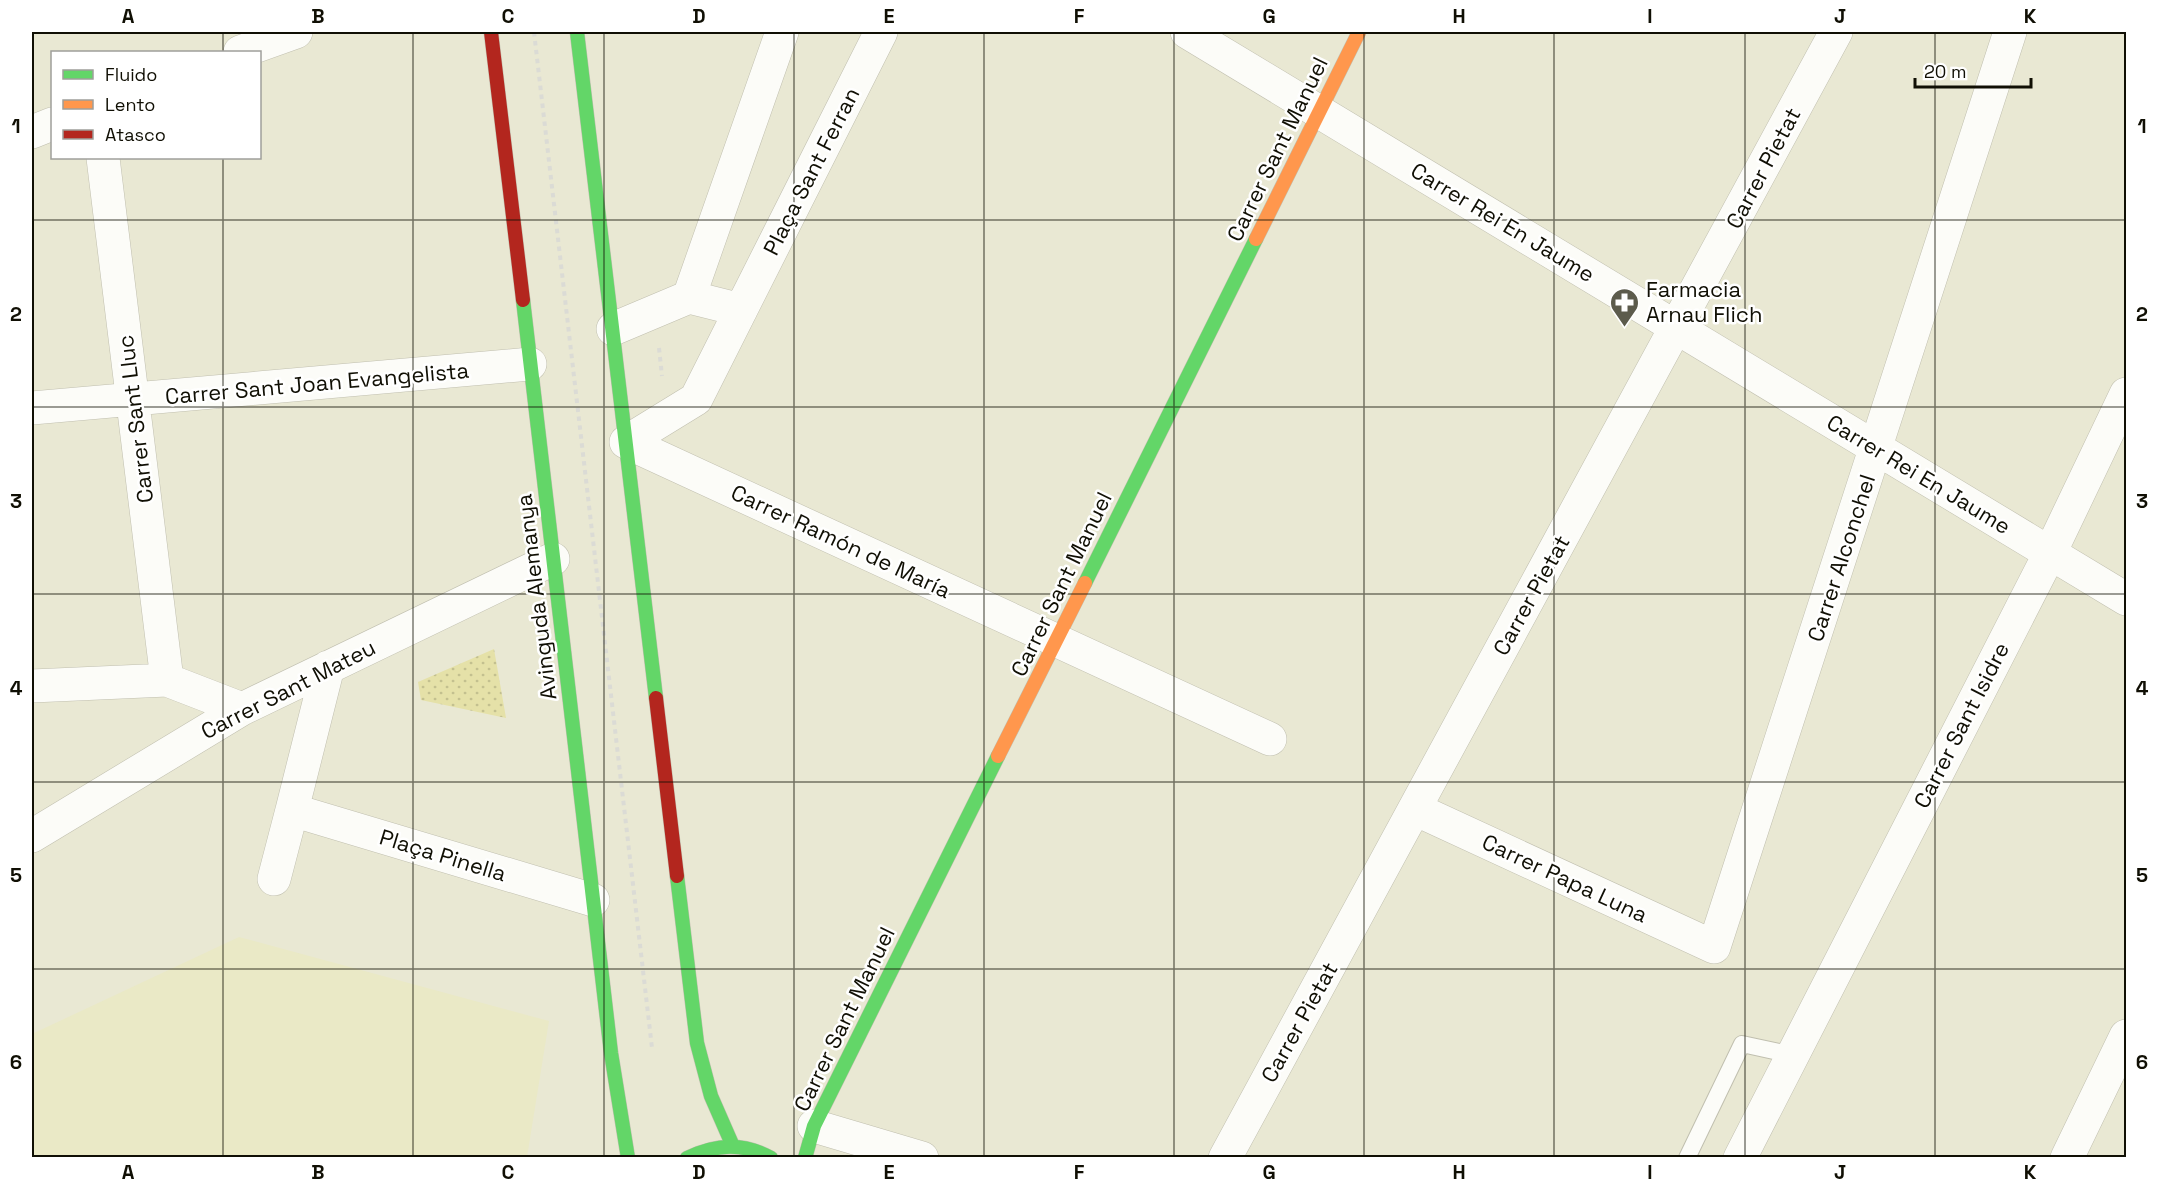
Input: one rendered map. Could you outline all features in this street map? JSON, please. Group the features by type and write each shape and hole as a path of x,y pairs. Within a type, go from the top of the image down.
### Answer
{"main road":[{"name":"Avinguda Alemanya","path":"491,32 611,1053 628,1158"},
{"path":"578,32 697,1043 711,1096 732,1144"},
{"name":"Carrer Sant Manuel","path":"805,1158 814,1126 1359,32"},
{"path":"687,1158 708,1147 732,1144 752,1148 771,1158"}],"street":[{"path":"243,51 296,32"},
{"path":"689,297 782,32"},
{"name":"Plaça Sant Ferran","path":"696,399 881,32"},
{"name":"Carrer Rei En Jaume","path":"1187,32 2127,599"},
{"name":"Carrer Pietat","path":"1225,1158 1836,32"},
{"name":"Carrer Alconchel","path":"1714,947 2010,32"},
{"path":"32,132 51,124"},
{"name":"Carrer Sant Lluc","path":"103,159 167,680"},
{"path":"613,329 689,297 741,310"},
{"name":"Carrer Sant Joan Evangelista","path":"32,408 530,364"},
{"name":"Carrer Sant Isidre","path":"1740,1158 2050,553 2127,394"},
{"path":"626,442 696,399"},
{"name":"Carrer Ramón de María","path":"626,442 1056,640"},
{"name":"Carrer Sant Mateu","path":"32,836 242,709 553,559"},
{"path":"1056,640 1270,739"},
{"path":"274,879 328,667"},
{"path":"32,686 167,680 242,709"},
{"name":"Carrer Papa Luna","path":"1415,809 1714,947"},
{"name":"Plaça Pinella","path":"292,810 593,900"},
{"path":"2067,1158 2127,1036"},
{"path":"814,1126 922,1158"}],"lane":[{"path":"1688,1158 1742,1044 1793,1054"}],"path":[{"path":"534,32 652,1048"},
{"path":"654,312 663,381 696,399"}],"shaded area":[{"path":"494,649 506,718 421,700 418,682"},
{"path":"239,937 549,1021 527,1157 32,1157 32,1034"}],"traffic: fast":[{"path":"577,32 656,698"},
{"path":"1085,583 1256,239"},
{"path":"523,300 611,1053 628,1158"},
{"path":"805,1158 814,1126 998,756"},
{"path":"677,876 697,1043 711,1096 732,1144"},
{"path":"687,1158 709,1150 729,1147 750,1149 771,1158"}],"traffic: slow":[{"path":"1256,239 1359,32"},
{"path":"998,756 1085,583"}],"traffic: jam":[{"path":"491,32 523,300"},
{"path":"656,698 677,876"}],"place":[{"name":"Farmacia Arnau Flich","path":"1625,328"}]}
